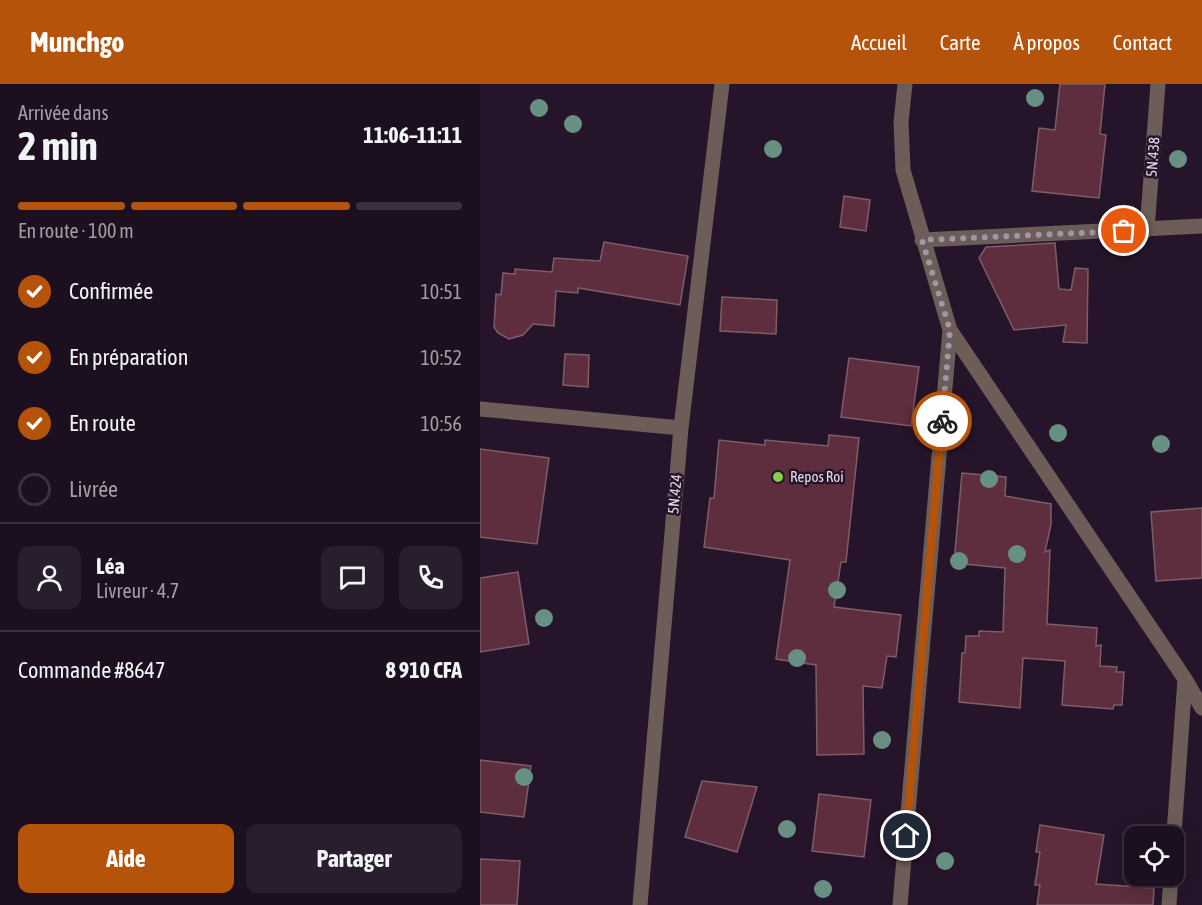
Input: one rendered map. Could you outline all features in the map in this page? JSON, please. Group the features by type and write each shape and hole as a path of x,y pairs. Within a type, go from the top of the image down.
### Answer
{"street":[{"name":"5N.424","path":"640,905 681,428 722,84"},
{"path":"905,84 901,122 903,170 950,330 1185,679 1202,708"},
{"name":"5N.438","path":"1147,230 1158,84"},
{"path":"922,240 1202,226"},
{"path":"900,905 950,330"},
{"path":"480,409 681,428"},
{"path":"1175,826 1185,679"},
{"path":"1169,905 1170,886"}],"building":[{"path":"1060,84 1105,84 1100,134 1106,135 1099,198 1032,191 1039,128 1055,130"},
{"path":"844,196 870,200 866,231 840,227"},
{"path":"604,242 688,256 680,305 578,288 578,293 556,291 554,326 533,324 523,335 509,339 498,333 494,327 496,294 501,295 503,273 515,274 515,269 552,272 554,258 600,261"},
{"path":"1055,243 1059,289 1071,290 1075,268 1088,269 1087,343 1063,342 1066,325 1014,330 979,258 986,247"},
{"path":"722,297 777,300 776,334 720,331"},
{"path":"565,354 589,355 588,387 563,385"},
{"path":"849,358 919,367 911,426 841,417"},
{"path":"829,435 859,438 846,562 841,562 834,607 901,615 896,657 887,656 882,688 863,686 864,754 817,755 816,665 776,659 790,560 704,547 710,498 714,498 719,440 765,445 765,440 828,446"},
{"path":"480,449 549,458 537,544 480,537"},
{"path":"962,473 1006,477 1005,496 1051,504 1051,524 1045,552 1050,550 1047,624 1097,628 1096,646 1101,645 1100,666 1117,667 1116,672 1124,672 1122,705 1114,705 1113,709 1062,705 1065,661 1023,658 1020,708 959,702 962,653 965,653 966,636 979,636 979,631 1003,632 1005,568 954,563"},
{"path":"1202,508 1202,578 1156,581 1151,512"},
{"path":"518,572 529,644 480,652 480,578"},
{"path":"480,760 531,766 524,817 480,812"},
{"path":"702,781 757,787 737,852 685,837"},
{"path":"819,794 871,800 864,857 812,851"},
{"path":"1040,825 1104,835 1096,884 1154,888 1153,905 1037,905 1040,885 1035,885 1040,852 1036,852"},
{"path":"480,859 520,861 517,905 480,905"}],"way so far":[{"path":"942,421 950,330 922,240 1124,231"}],"place":[{"name":"Repos Roi","path":"778,477"}],"route":[{"path":"906,836 942,421"}]}
